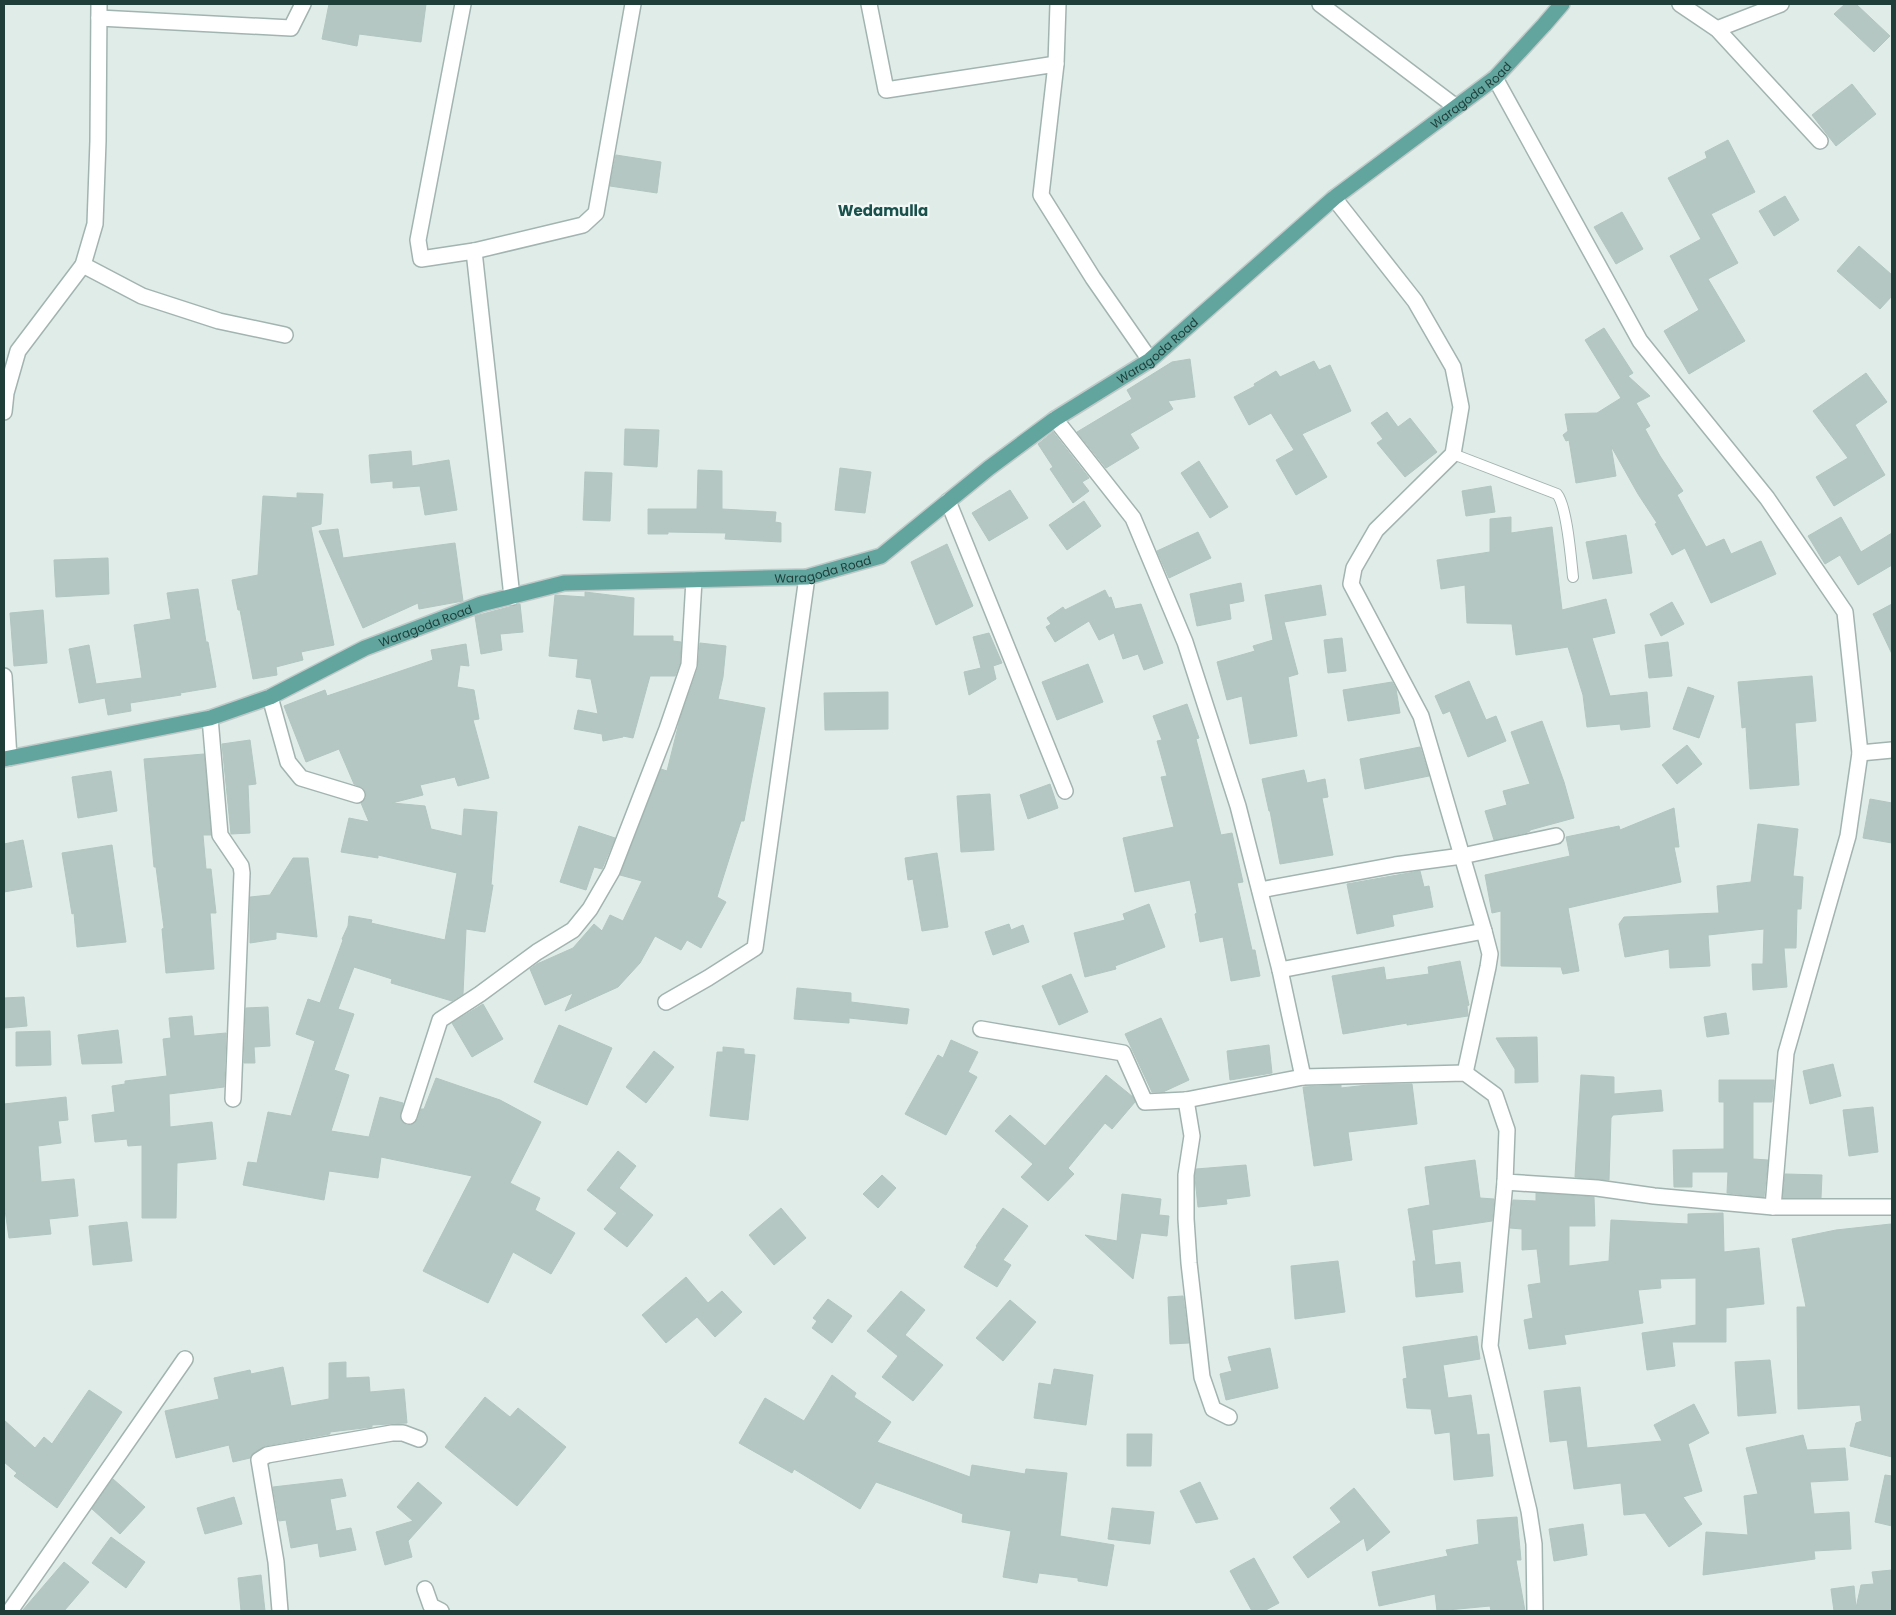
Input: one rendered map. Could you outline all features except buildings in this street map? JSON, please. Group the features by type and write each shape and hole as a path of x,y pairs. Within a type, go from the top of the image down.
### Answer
{"main road":[{"name":"Waragoda Road","path":"6,759 210,718 270,697 365,648 481,604 564,583 807,577 880,556 988,468 1055,419 1150,360 1334,198 1495,78 1562,4"}],"street":[{"path":"4,412 6,393 18,351 83,265 95,224 99,11 291,28 303,4"},
{"path":"463,4 418,240 421,259 474,251 583,225 596,213 634,4"},
{"path":"869,4 886,90 1056,64"},
{"path":"1058,4 1056,64 1041,195 1093,278 1150,360"},
{"path":"1320,4 1456,107"},
{"path":"1680,4 1717,29 1820,141"},
{"path":"1717,29 1781,4"},
{"path":"1495,78 1640,341 1767,498 1845,612 1860,753 1848,836 1786,1053 1773,1207"},
{"path":"1334,198 1415,301 1453,367 1461,407 1453,454 1376,530 1354,568 1351,584 1421,716 1490,954 1465,1073"},
{"path":"474,251 512,596"},
{"path":"83,265 142,296 219,321 285,334"},
{"path":"1055,419 1133,518 1185,642 1238,806 1280,970 1303,1077"},
{"path":"948,501 1065,792"},
{"path":"666,1002 755,948 807,577"},
{"path":"409,1116 440,1020 480,994 537,952 573,930 590,909 612,871 689,665 694,580"},
{"path":"4,676 6,759"},
{"path":"270,697 288,762 301,778 357,796"},
{"path":"210,718 220,835 241,866 242,873 233,1099"},
{"path":"1860,753 1892,750"},
{"path":"1260,890 1395,865 1462,856 1556,836"},
{"path":"1280,970 1484,931"},
{"path":"981,1029 1124,1053 1145,1102 1186,1100 1303,1077 1465,1073 1495,1094 1507,1130 1505,1182 1490,1346 1529,1511 1534,1544 1535,1611"},
{"path":"1186,1100 1192,1136 1186,1175 1186,1219 1202,1377 1213,1409 1229,1417"},
{"path":"1505,1182 1597,1188 1654,1196 1773,1207 1892,1207"},
{"path":"10,1611 185,1359"},
{"path":"280,1611 276,1562 259,1460 267,1455 392,1433 403,1433 419,1439"},
{"path":"425,1589 431,1606 441,1611"}],"lane":[{"path":"1453,454 1557,494 1560,498 1564,514 1574,577"}],"district":[{"name":"Wedamulla","path":"883,210"}]}
